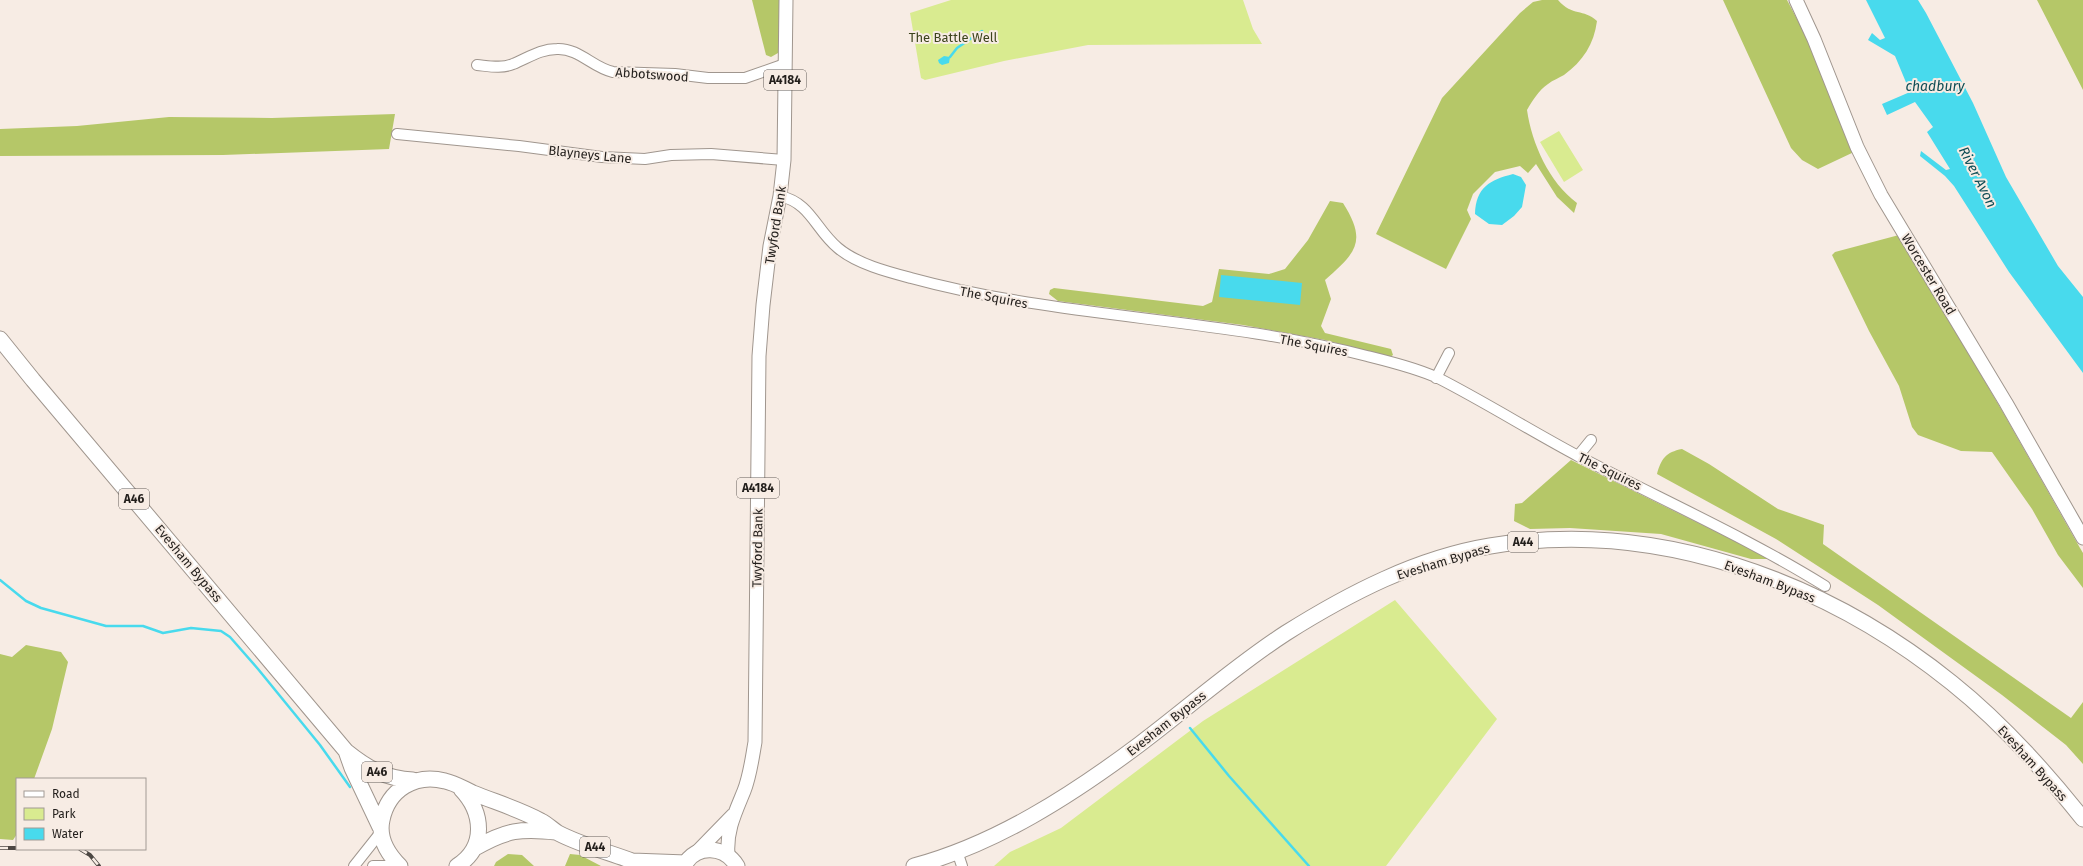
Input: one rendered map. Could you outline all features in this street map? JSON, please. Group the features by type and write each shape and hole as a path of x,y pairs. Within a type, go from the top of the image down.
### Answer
{"highway":[{"name":"Evesham Bypass","path":"0,339 346,751 376,772 398,780 437,779 459,786"},
{"name":"Evesham Bypass","path":"914,866 991,837 1037,813 1096,776 1272,643 1342,600 1397,573 1489,546 1582,539 1612,540 1656,546 1731,564 1804,592 1863,622 1891,639 1951,682 1993,719 2053,782 2083,819"},
{"path":"331,732 344,737 360,753 381,766 401,771 427,768 447,770 486,797"},
{"name":"Evesham Bypass","path":"346,751 352,768 381,830 382,839 390,856 399,866"},
{"path":"381,830 384,810 389,800 396,792 413,780"},
{"path":"459,786 470,798 476,808 478,821 466,860"},
{"name":"A44","path":"459,786 541,821 558,833"},
{"name":"A44","path":"466,860 496,836 508,832 541,830 558,833 635,864 688,861"},
{"path":"688,861 709,849 719,850 736,863"}],"main road":[{"name":"A4184","path":"784,160 786,0"},
{"name":"Worcester Road","path":"1796,0 1814,39 1857,147 1881,195 2002,396 2083,538"},
{"name":"Twyford Bank","path":"736,863 728,836 733,815 744,790 755,742 759,356 770,246 780,196 784,160"},
{"name":"Twyford Bank","path":"688,861 733,815"}],"street":[{"name":"Abbotswood","path":"476,65 503,67 542,51 557,49 570,50 606,70 613,72 738,78 761,73 785,64"},
{"name":"Blayneys Lane","path":"397,134 519,146 602,157 645,160 671,155 710,154 784,160"},
{"name":"The Squires","path":"780,196 796,200 804,207 817,226 838,248 858,259 909,278 1027,304 1126,315 1309,343 1366,355 1436,378 1578,456 1658,495 1825,586"},
{"path":"1436,378 1450,352"},
{"path":"1578,456 1591,440"},
{"path":"354,866 381,830"},
{"path":"957,851 962,866"},
{"path":"373,866 399,866"}],"green space":[{"path":"752,0 779,0 780,45 778,53 771,57 766,55"},
{"name":"The Battle Well","path":"951,0 1243,0 1253,29 1262,44 1088,45 1004,61 925,80 921,78 910,13"},
{"path":"1542,0 1558,0 1568,9 1592,17 1597,21 1596,29 1590,45 1582,58 1571,70 1542,89 1533,99 1527,110 1533,136 1543,161 1558,184 1577,203 1574,213 1557,197 1536,164 1528,173 1520,166 1495,172 1473,194 1467,210 1471,219 1446,269 1376,234 1442,98 1520,13 1533,2"},
{"path":"1723,0 1787,0 1808,40 1854,152 1818,169 1802,160 1791,148"},
{"path":"2037,0 2083,0 2083,90"},
{"path":"395,114 389,149 223,155 0,156 0,129 77,126 169,117 272,118"},
{"path":"1559,131 1583,170 1564,182 1540,142"},
{"path":"1330,201 1343,203 1355,227 1356,237 1355,245 1345,262 1325,280 1331,299 1321,326 1325,333 1391,349 1393,355 1390,357 1325,340 1243,325 1058,301 1049,294 1050,290 1054,288 1203,306 1212,302 1219,269 1269,274 1285,269 1308,240"},
{"path":"1899,235 2004,414 2083,553 2083,588 2058,555 2032,509 1992,452 1961,451 1918,435 1912,427 1899,386 1869,331 1832,255 1835,252"},
{"path":"1682,449 1709,464 1778,509 1824,525 1823,544 2071,718 2083,702 2083,764 2066,745 2002,695 1878,605 1776,539 1657,474 1662,460 1668,454"},
{"path":"1571,460 1771,559 1751,559 1661,534 1570,528 1530,529 1514,521 1515,504 1522,503"},
{"path":"1395,600 1497,719 1386,866 994,866 1010,852 1061,828 1203,721"},
{"path":"26,645 61,652 68,662 52,729 34,778 16,778 16,836 13,840 0,839 0,654 12,657"},
{"path":"508,854 522,855 534,866 494,866 496,862"},
{"path":"570,854 580,855 601,866 565,866"}],"water":[{"name":"chadbury","path":"1866,0 1918,0 1926,13 1973,103 2006,177 2058,266 2083,297 2083,373 2009,272 1954,186 1945,176 1920,156 1921,151 1946,170 1950,169 1927,132 1933,127 1915,102 1887,115 1882,104 1910,92 1895,56 1868,40 1872,33 1880,40 1885,38"},
{"path":"944,56 950,57 949,63 942,65 938,60"},
{"path":"1513,174 1521,177 1526,185 1522,207 1514,216 1502,225 1489,224 1475,214 1478,197 1481,191 1491,182"},
{"path":"1221,275 1302,283 1300,305 1219,297"}],"waterway":[{"path":"950,57 957,48 982,31"},
{"path":"0,580 26,601 41,608 106,626 143,626 163,633 191,628 221,631 230,637 258,669 320,745 350,787"},
{"path":"1190,728 1229,776 1309,866"}],"railway":[{"path":"0,848 16,848"},
{"path":"82,850 90,855 99,866"}],"water label":[{"name":"River Avon","path":"1978,177"}]}
